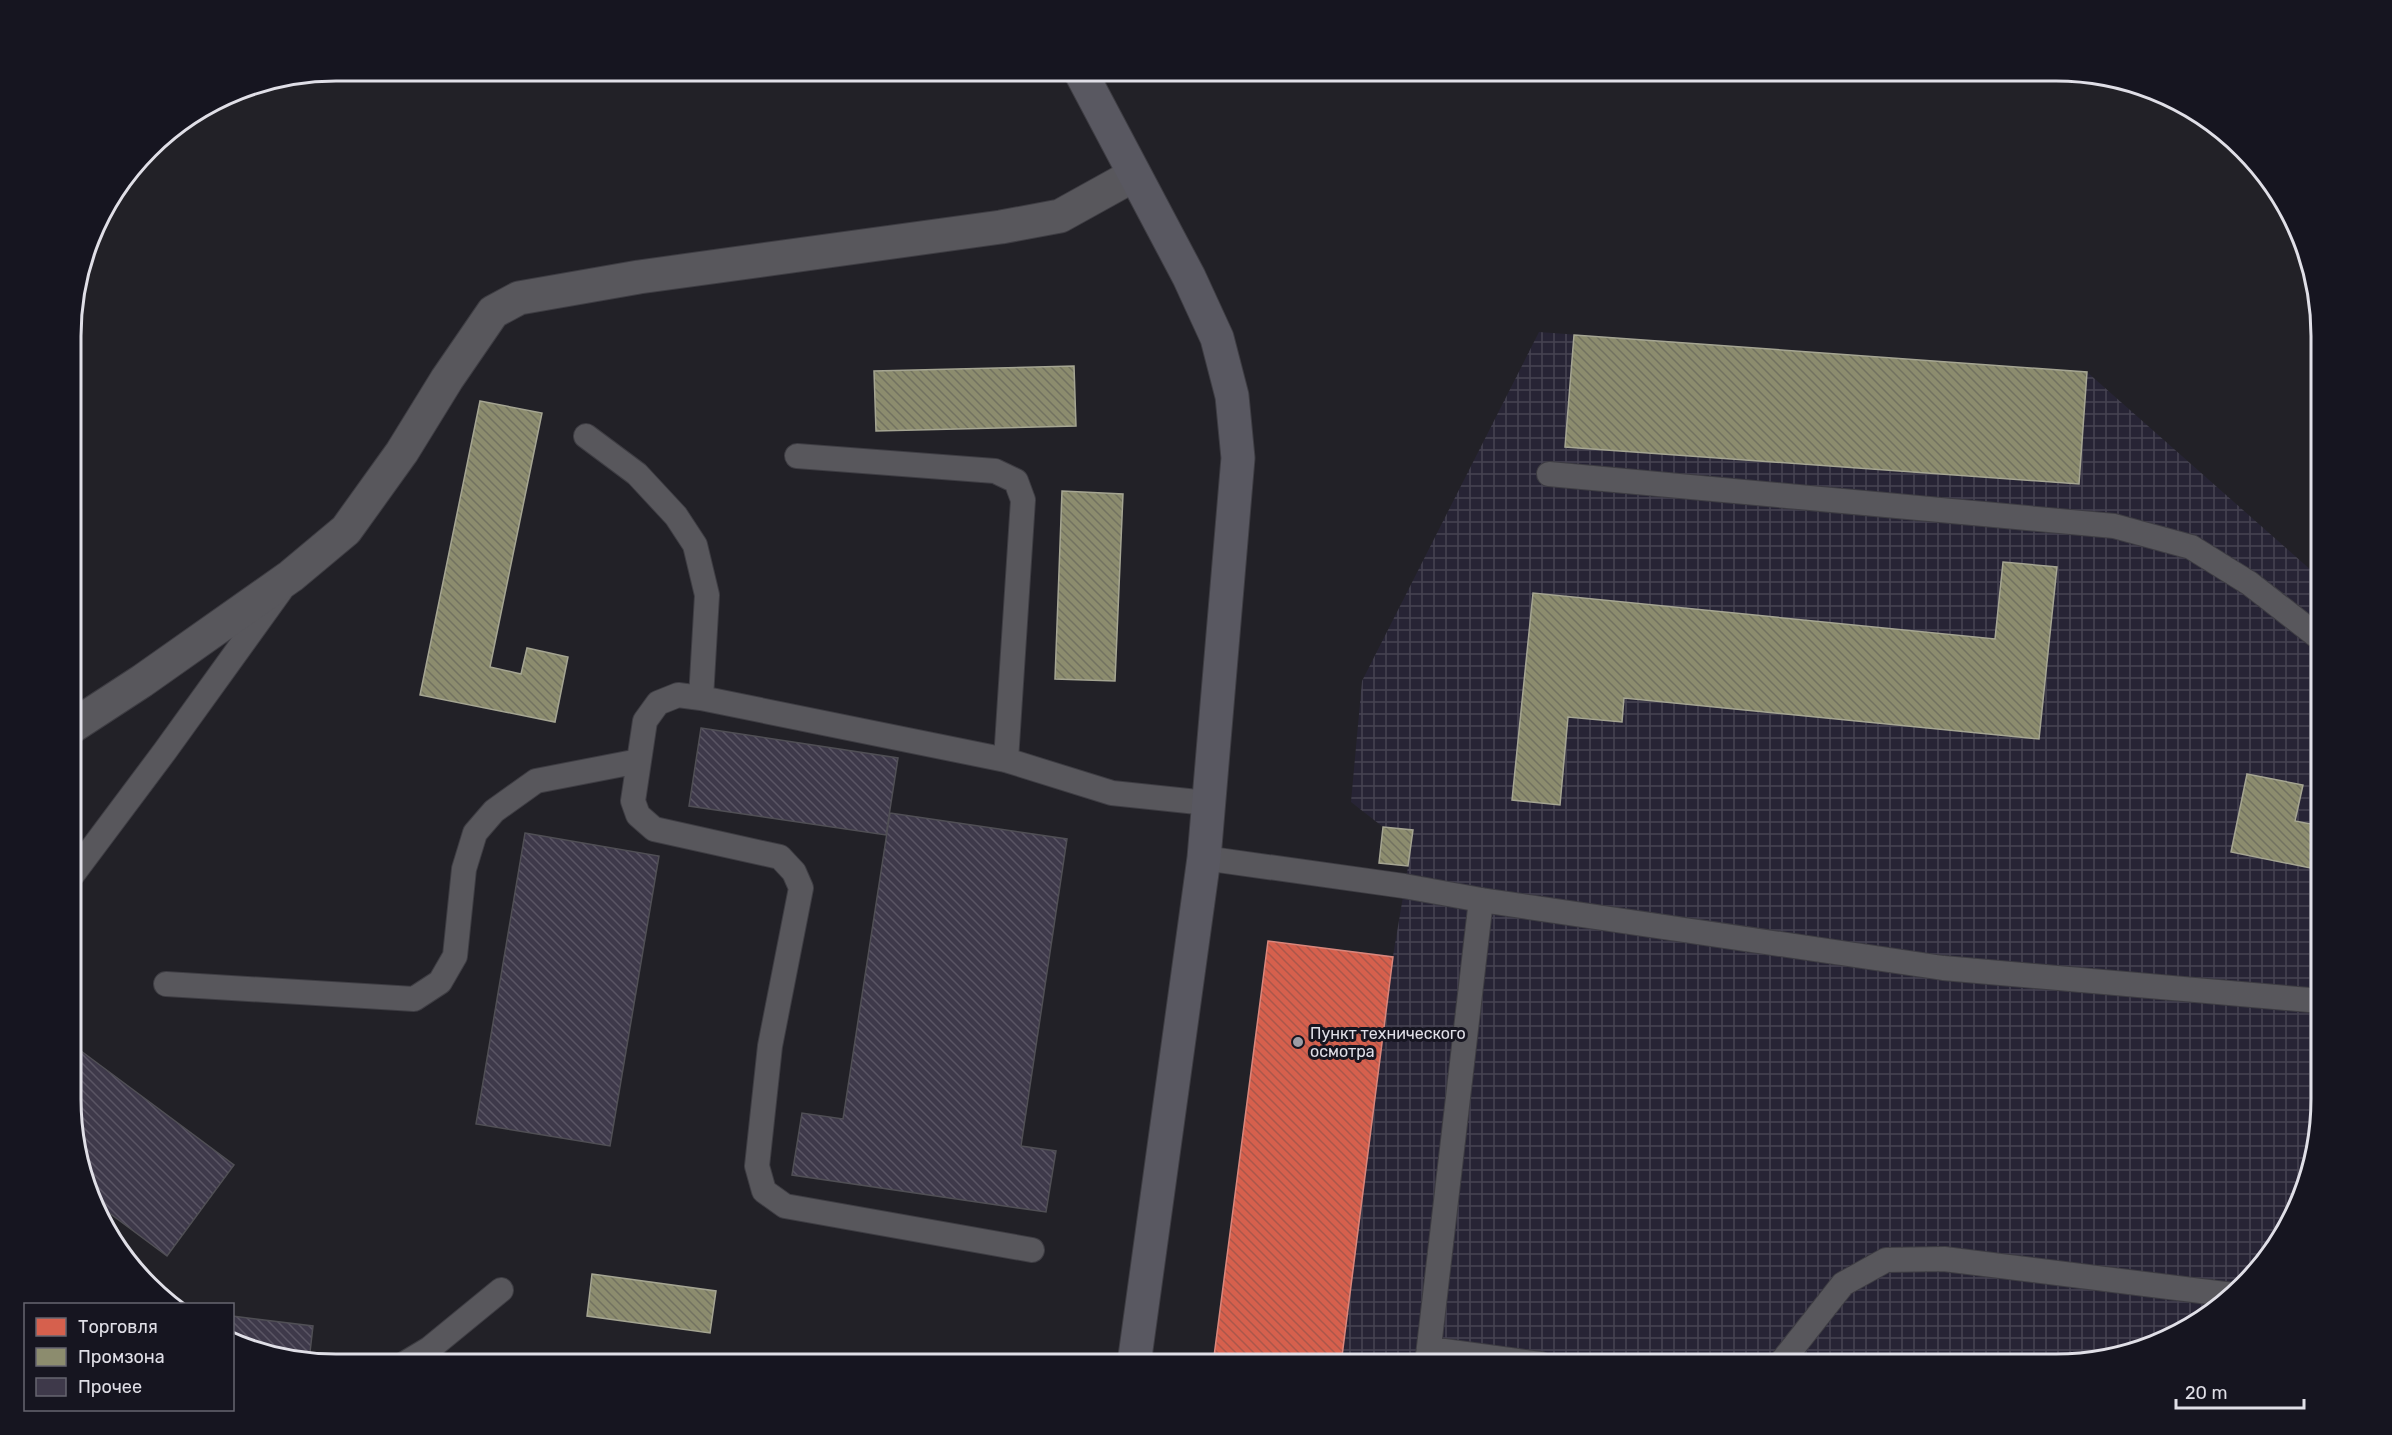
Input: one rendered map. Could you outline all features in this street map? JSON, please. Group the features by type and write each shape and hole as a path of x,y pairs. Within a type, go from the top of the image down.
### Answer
{"main road":[{"path":"1086,81 1189,277 1216,338 1232,396 1238,458 1204,858 1135,1354"}],"street":[{"path":"81,721 142,681 291,576 346,530 402,452 447,379 493,312 519,298 639,277 1001,227 1059,216 1134,175"}],"lane":[{"path":"586,436 637,474 676,516 695,545 707,595 701,698"},
{"path":"797,456 995,471 1016,481 1023,500 1006,760"},
{"path":"1549,474 2114,526 2191,547 2249,583 2311,631"},
{"path":"81,863 165,752 291,576"},
{"path":"1032,1250 785,1206 764,1191 757,1166 770,1046 801,888 794,872 780,857 654,829 638,815 633,801 645,721 658,703 678,695 701,698 1006,760 1112,793 1207,802"},
{"path":"166,984 414,999 440,982 455,956 464,869 475,833 494,811 536,781 639,761"},
{"path":"1204,858 1943,968 2311,999"},
{"path":"1428,1354 1481,900"},
{"path":"1788,1354 1843,1284 1886,1260 1944,1259 2221,1293"},
{"path":"421,1354 501,1290"}],"shaded area":[{"path":"1539,332 2087,372 2311,570 2311,1099 2309,1133 2302,1165 2292,1197 2277,1227 2248,1267 2224,1291 2198,1311 2154,1335 2090,1352 2056,1354 1214,1354 1268,941 1393,956 1408,867 1379,863 1383,827 1351,802 1362,681"}],"building: Торговля":[{"path":"1268,941 1393,957 1342,1354 1214,1354"}],"building: Промзона":[{"path":"1574,335 2087,372 2079,484 1565,447"},
{"path":"1074,366 1076,426 876,431 874,371"},
{"path":"480,401 542,413 490,667 521,674 527,648 568,657 555,722 420,695"},
{"path":"1062,491 1123,494 1115,681 1055,679"},
{"path":"2003,562 2057,567 2039,739 1624,698 1622,722 1568,717 1560,805 1512,800 1533,593 1995,639"},
{"path":"2247,774 2303,785 2295,821 2311,824 2311,868 2231,852"},
{"path":"1383,827 1413,830 1408,866 1379,863"},
{"path":"592,1274 716,1291 710,1333 587,1316"}],"building: Прочее":[{"path":"701,728 898,758 886,835 689,806"},
{"path":"890,813 1067,839 1021,1146 1056,1151 1046,1212 792,1175 802,1113 843,1119"},
{"path":"525,833 659,856 610,1146 476,1124"},
{"path":"81,1051 234,1165 167,1256 106,1211 100,1197 83,1133"},
{"path":"234,1316 313,1326 310,1352 302,1352 270,1345 234,1333"}],"place":[{"name":"Пункт технического осмотра","path":"1298,1042"}]}
